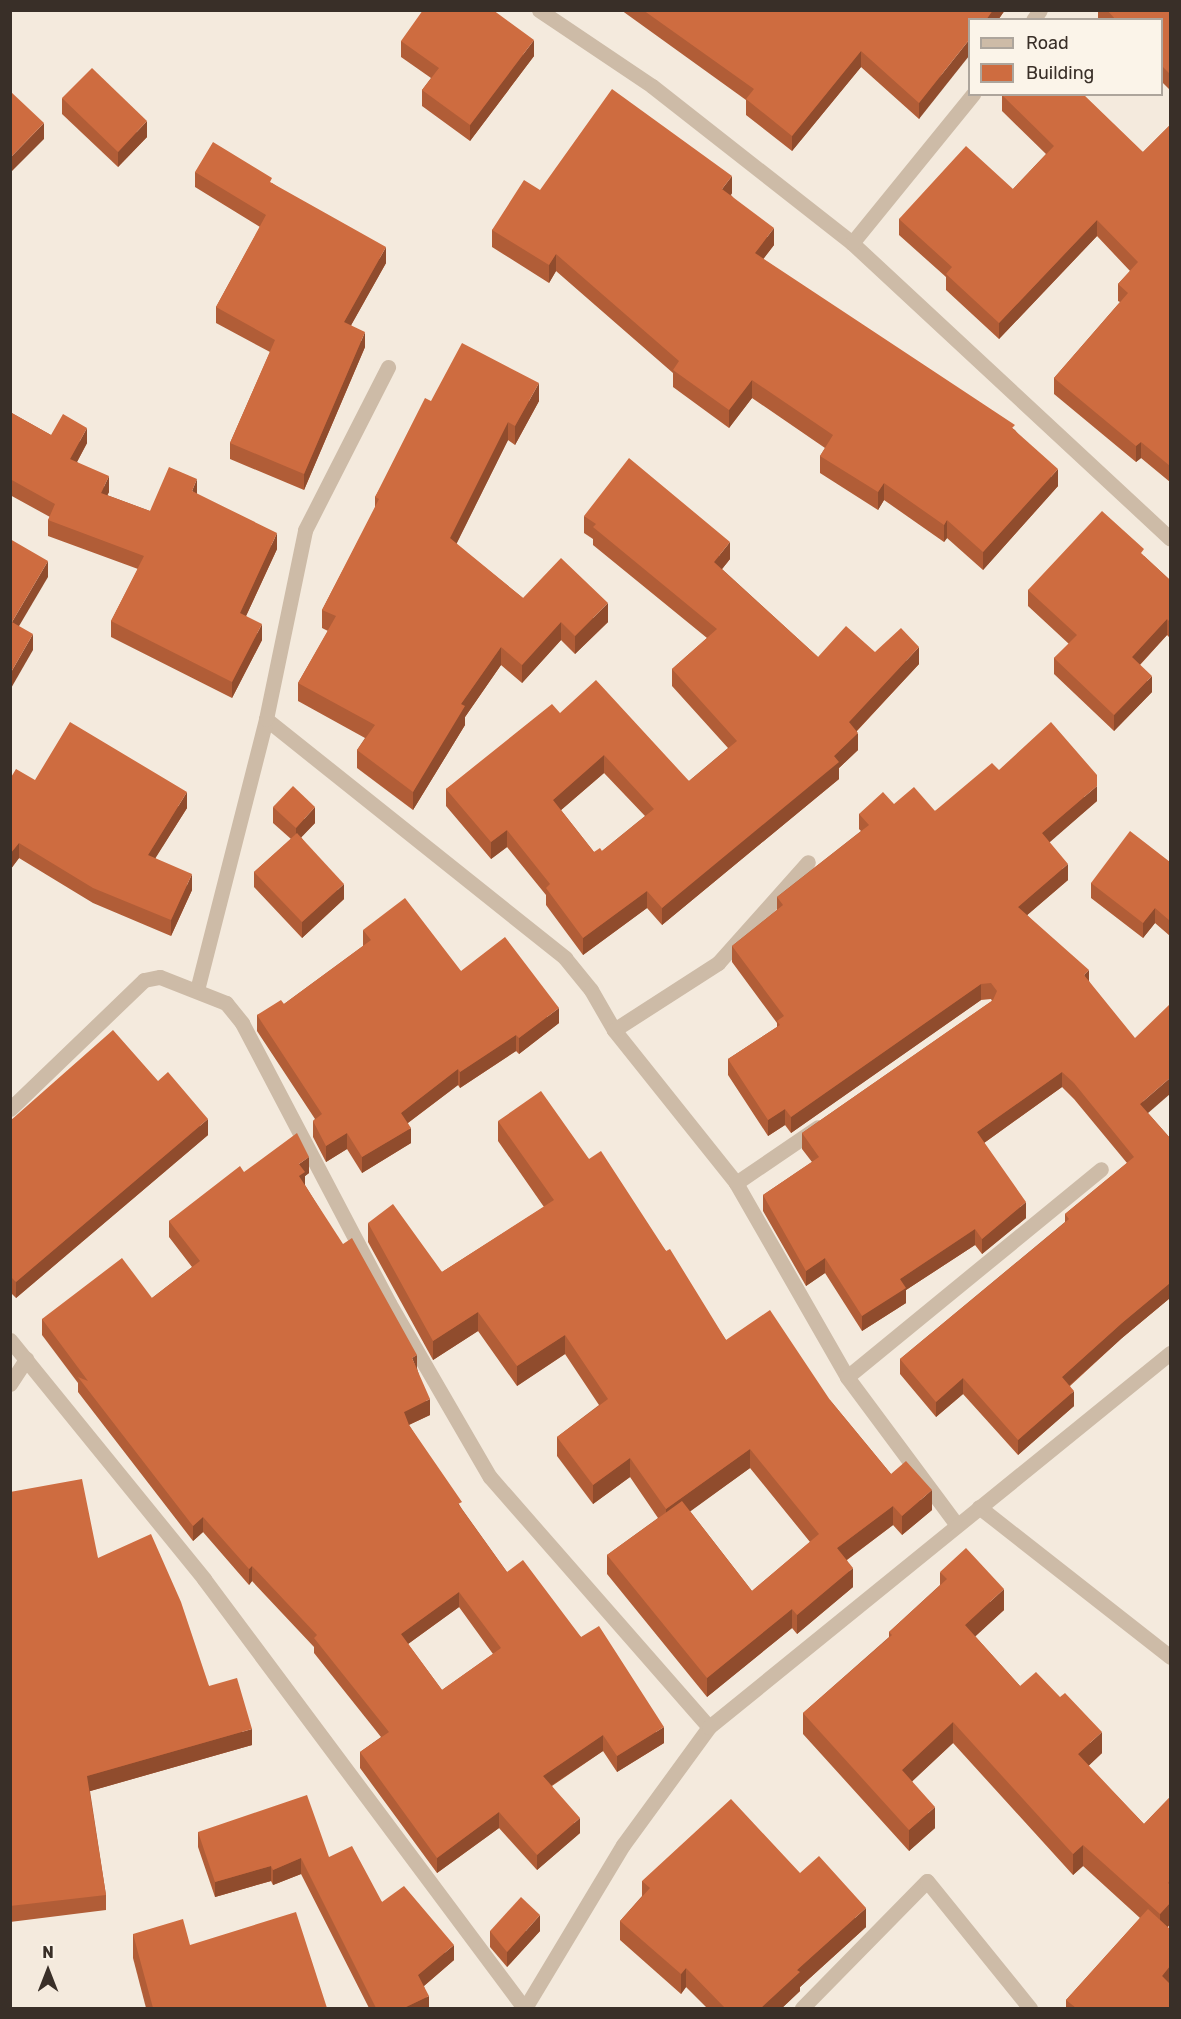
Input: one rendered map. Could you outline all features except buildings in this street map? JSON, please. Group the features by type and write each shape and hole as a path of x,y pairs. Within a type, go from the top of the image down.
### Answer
{"street":[{"path":"538,10 652,86 852,243 1170,538"},
{"path":"852,243 971,96"},
{"path":"197,990 266,719 311,511 388,367"},
{"path":"266,719 565,958 591,990 614,1030 736,1183 847,1377 957,1525"},
{"path":"614,1030 718,963 808,862"},
{"path":"10,1109 144,980 160,977 226,1003 242,1023 389,1303 490,1477 708,1727"},
{"path":"736,1183 832,1117"},
{"path":"847,1377 1101,1168"},
{"path":"10,1340 204,1579 524,2008 623,1845 708,1727 1170,1353"},
{"path":"10,1384 26,1359"},
{"path":"979,1507 1170,1657"},
{"path":"802,2008 927,1881 1030,2008"}]}
